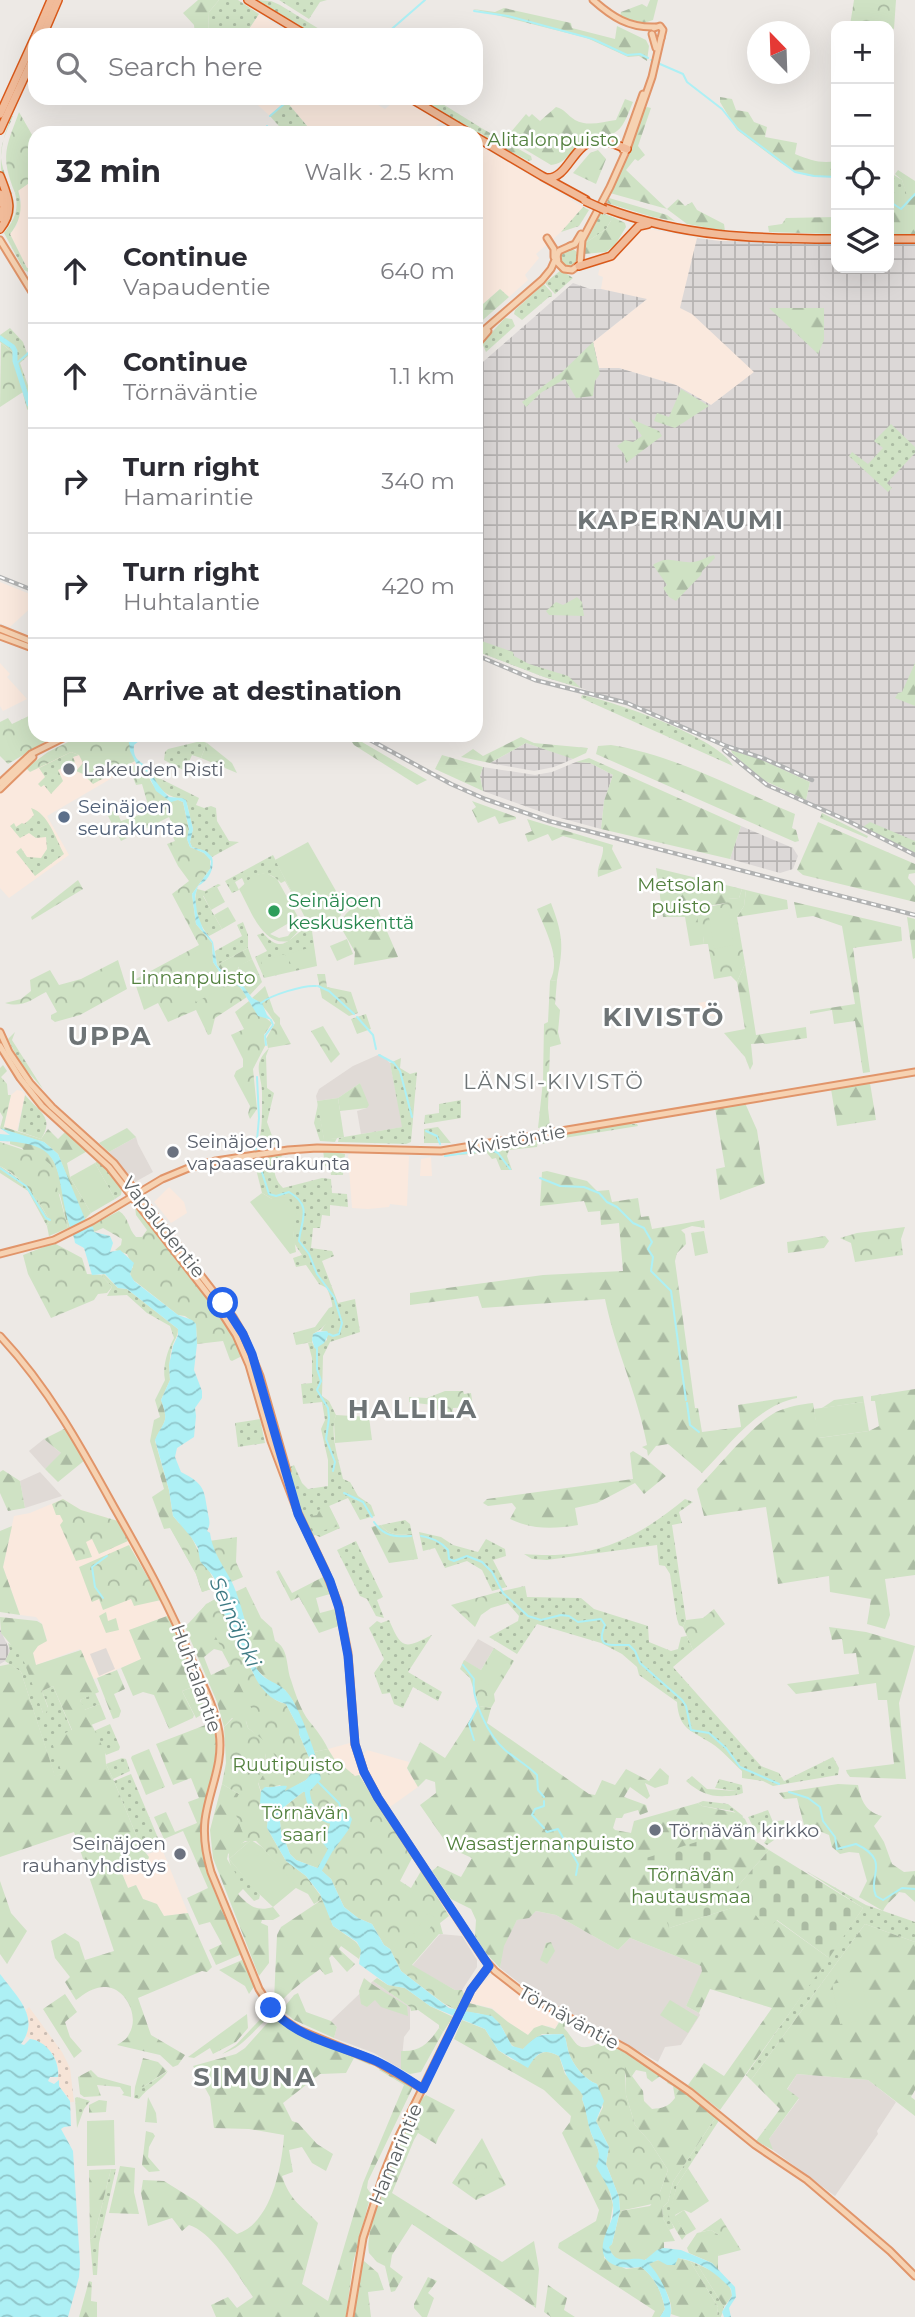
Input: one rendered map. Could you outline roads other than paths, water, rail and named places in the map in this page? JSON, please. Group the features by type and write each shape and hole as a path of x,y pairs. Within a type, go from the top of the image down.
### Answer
{"highway":[{"path":"39,28 51,0"},
{"path":"46,28 58,0"},
{"path":"248,0 294,28"},
{"path":"0,114 28,52"},
{"path":"0,138 2,126 28,69"},
{"path":"422,105 457,126"},
{"path":"542,176 554,177 589,142 603,140 626,148"},
{"path":"483,141 574,194 628,221 631,227 629,237"},
{"path":"567,166 562,178 564,183 585,200"},
{"path":"0,176 10,204 9,216 0,229"},
{"path":"0,194 4,202 0,218"},
{"path":"605,209 653,224 723,236 831,239"},
{"path":"579,266 616,251 641,225 653,224"},
{"path":"894,239 915,239"},
{"path":"581,254 596,260"}],"main road":[{"path":"593,0 614,18 643,27 661,38"},
{"path":"483,338 557,270 572,270 579,266 584,235 610,187 652,77 663,30 660,26 653,32"},
{"path":"483,331 547,274 561,249 577,242 602,199 626,148 654,64 657,50 653,32"},
{"path":"512,306 550,266 555,252 547,238"},
{"path":"0,240 28,286"},
{"path":"569,246 576,248 581,254"},
{"path":"557,255 562,268"},
{"path":"0,629 28,640"},
{"path":"0,636 28,646"},
{"path":"0,783 26,758 56,742"},
{"path":"0,789 28,761 48,746"},
{"name":"Vapaudentie","path":"0,1032 9,1052 30,1083 52,1107 114,1163 236,1335 254,1379 271,1441 313,1547"},
{"name":"Vapaudentie","path":"0,1046 42,1106 97,1154 135,1195"},
{"name":"Kivistöntie","path":"0,1254 45,1244 92,1221 162,1179 191,1167 265,1153 317,1148 442,1152 915,1070"},
{"name":"Huhtalantie","path":"0,1336 40,1384 83,1450 172,1612 214,1711 219,1731 220,1760 205,1821 206,1854 211,1872 266,2001 281,2019 299,2030 377,2062 423,2089"},
{"name":"Törnäväntie","path":"313,1547 330,1581 342,1619 349,1664 353,1730 364,1772 378,1798 489,1966 531,1998 627,2049 670,2077 755,2146 807,2180 915,2276"},
{"name":"Hamarintie","path":"350,2317 360,2251 377,2190 398,2138 475,1982 489,1966"}],"water":[{"path":"129,742 138,742 134,745 137,759 149,769 169,797 186,800 193,829 190,842 192,847 206,851 212,857 210,874 198,886 195,896 197,913 203,929 213,942 217,965 241,983 252,998 262,1003 272,1020 258,1016 241,988 221,974 213,962 212,943 196,924 192,894 210,869 211,861 204,853 190,847 183,802 171,802 156,791 147,772 137,765"},
{"name":"Seinäjoki","path":"0,1128 44,1142 58,1154 88,1226 93,1227 94,1232 110,1236 113,1243 110,1252 120,1250 134,1263 130,1274 134,1281 178,1315 196,1324 194,1370 202,1398 195,1408 194,1437 177,1448 175,1457 181,1472 194,1479 203,1490 209,1520 207,1531 238,1597 255,1666 290,1697 302,1719 316,1759 321,1779 309,1792 303,1792 279,1811 281,1831 290,1854 296,1860 320,1869 331,1879 344,1907 358,1918 372,1924 384,1945 390,1949 401,1971 449,2008 492,2016 500,2024 512,2046 523,2049 541,2036 563,2034 572,2060 583,2075 597,2084 604,2101 596,2121 609,2147 606,2164 619,2197 620,2211 609,2247 612,2253 620,2259 645,2260 664,2248 681,2250 712,2263 735,2287 736,2297 729,2308 731,2317 724,2317 722,2312 732,2296 731,2289 714,2273 700,2265 678,2258 675,2265 667,2265 658,2260 649,2264 661,2281 670,2304 670,2317 660,2317 665,2309 664,2303 650,2276 641,2267 623,2267 605,2258 603,2243 613,2215 612,2200 596,2166 599,2153 590,2129 583,2096 568,2077 559,2056 548,2052 540,2053 528,2068 498,2050 485,2029 430,2006 405,1988 388,1985 359,1964 361,1950 357,1942 333,1926 320,1894 306,1876 286,1861 267,1828 268,1815 266,1807 260,1803 261,1791 265,1787 287,1786 285,1791 306,1780 314,1769 286,1704 268,1694 256,1679 224,1613 214,1579 200,1561 198,1548 191,1537 173,1516 155,1440 165,1418 161,1400 170,1380 169,1365 178,1329 127,1289 118,1288 105,1274 92,1275 84,1248 75,1243 53,1160 36,1146 0,1141 0,1134 10,1135"},
{"path":"327,1331 329,1334 324,1343 315,1349 313,1334"},
{"path":"344,1807 352,1819 349,1829 330,1852 322,1842 332,1818"},
{"path":"0,1974 20,2000 28,2017 26,2035 21,2044 24,2045 30,2039 47,2047 55,2058 58,2071 58,2077 50,2077 48,2081 54,2084 59,2080 59,2086 70,2101 71,2126 61,2129 73,2151 80,2263 68,2317 0,2317"}],"waterway":[{"path":"393,28 425,0"},
{"path":"474,11 508,16 593,39 627,55 640,54 648,58"},
{"path":"660,64 683,74 687,82 722,109 738,129 795,172 831,177"},
{"path":"270,116 283,105"},
{"path":"894,204 901,209 915,194"},
{"path":"0,338 15,351 15,361 28,401"},
{"path":"17,363 28,353"},
{"path":"261,1003 287,991 316,986"},
{"path":"318,986 329,991 354,1014"},
{"path":"357,1017 373,1035 376,1049"},
{"path":"266,1045 265,1036 273,1025 271,1020"},
{"path":"379,1055 394,1063 400,1071 412,1117"},
{"path":"256,1151 259,1118 257,1077"},
{"path":"426,1131 437,1136 440,1144"},
{"path":"445,1156 490,1149 498,1153 510,1169"},
{"path":"257,1157 269,1194 276,1196 289,1192 301,1203 304,1214 299,1241 309,1254 317,1274 334,1297 342,1323 339,1334 329,1334"},
{"path":"0,1168 26,1186 46,1218 50,1220"},
{"path":"540,1178 560,1186 584,1187 599,1193 633,1223 644,1228 652,1242 648,1249 653,1257 651,1271 671,1291 686,1400"},
{"path":"317,1348 317,1369 321,1381 317,1390 328,1408 326,1439 335,1462 333,1471"},
{"path":"687,1403 690,1425 699,1432"},
{"path":"344,1493 363,1502 372,1517"},
{"path":"374,1522 382,1531 391,1535 411,1536"},
{"path":"421,1536 442,1544 448,1550 449,1559 454,1561 467,1556 482,1562 492,1572 503,1593 528,1616 541,1620 561,1615 569,1616 578,1622 601,1619 605,1625 602,1633 604,1642 629,1645 635,1651 640,1663 682,1700 686,1706 691,1730 709,1733 726,1748 740,1767 779,1784"},
{"path":"103,1598 95,1587 92,1567 107,1556"},
{"path":"463,1665 474,1679 475,1697 487,1727 505,1750 537,1775 538,1790 544,1797"},
{"path":"474,1740 469,1724 477,1708"},
{"path":"318,1782 339,1803 341,1809"},
{"path":"307,1789 314,1811 322,1818 334,1822"},
{"path":"789,1792 808,1798 820,1807 823,1821 835,1837 837,1849 856,1844 873,1856 876,1863 876,1896 883,1900 902,1888 915,1889"},
{"path":"544,1801 544,1806 535,1809 532,1815 544,1828"},
{"path":"546,1831 558,1829 578,1864 576,1875"},
{"path":"320,1869 332,1847"}],"railway":[{"path":"0,577 28,588"},
{"path":"483,658 535,680 627,703 812,780"},
{"path":"374,742 451,784 549,821 915,915"},
{"path":"724,750 767,785 846,820 915,855"}],"place":[{"name":"Lakeuden Risti","path":"69,769"},
{"name":"Seinäjoen seurakunta","path":"64,817"},
{"name":"Seinäjoen keskuskenttä","path":"274,911"},
{"name":"Seinäjoen vapaaseurakunta","path":"173,1152"},
{"name":"Törnävän kirkko","path":"655,1830"},
{"name":"Seinäjoen rauhanyhdistys","path":"180,1854"}],"district":[{"name":"KAPERNAUMI","path":"681,520"},
{"name":"KIVISTÖ","path":"664,1017"},
{"name":"UPPA","path":"110,1036"},
{"name":"LÄNSI-KIVISTÖ","path":"554,1082"},
{"name":"HALLILA","path":"413,1409"},
{"name":"SIMUNA","path":"255,2077"}],"park label":[{"name":"Alitalonpuisto","path":"553,139"},
{"name":"Metsolan puisto","path":"681,895"},
{"name":"Linnanpuisto","path":"193,977"},
{"name":"Ruutipuisto","path":"288,1764"},
{"name":"Törnävän saari","path":"305,1823"},
{"name":"Wasastjernanpuisto","path":"540,1843"},
{"name":"Törnävän hautausmaa","path":"691,1885"}]}
